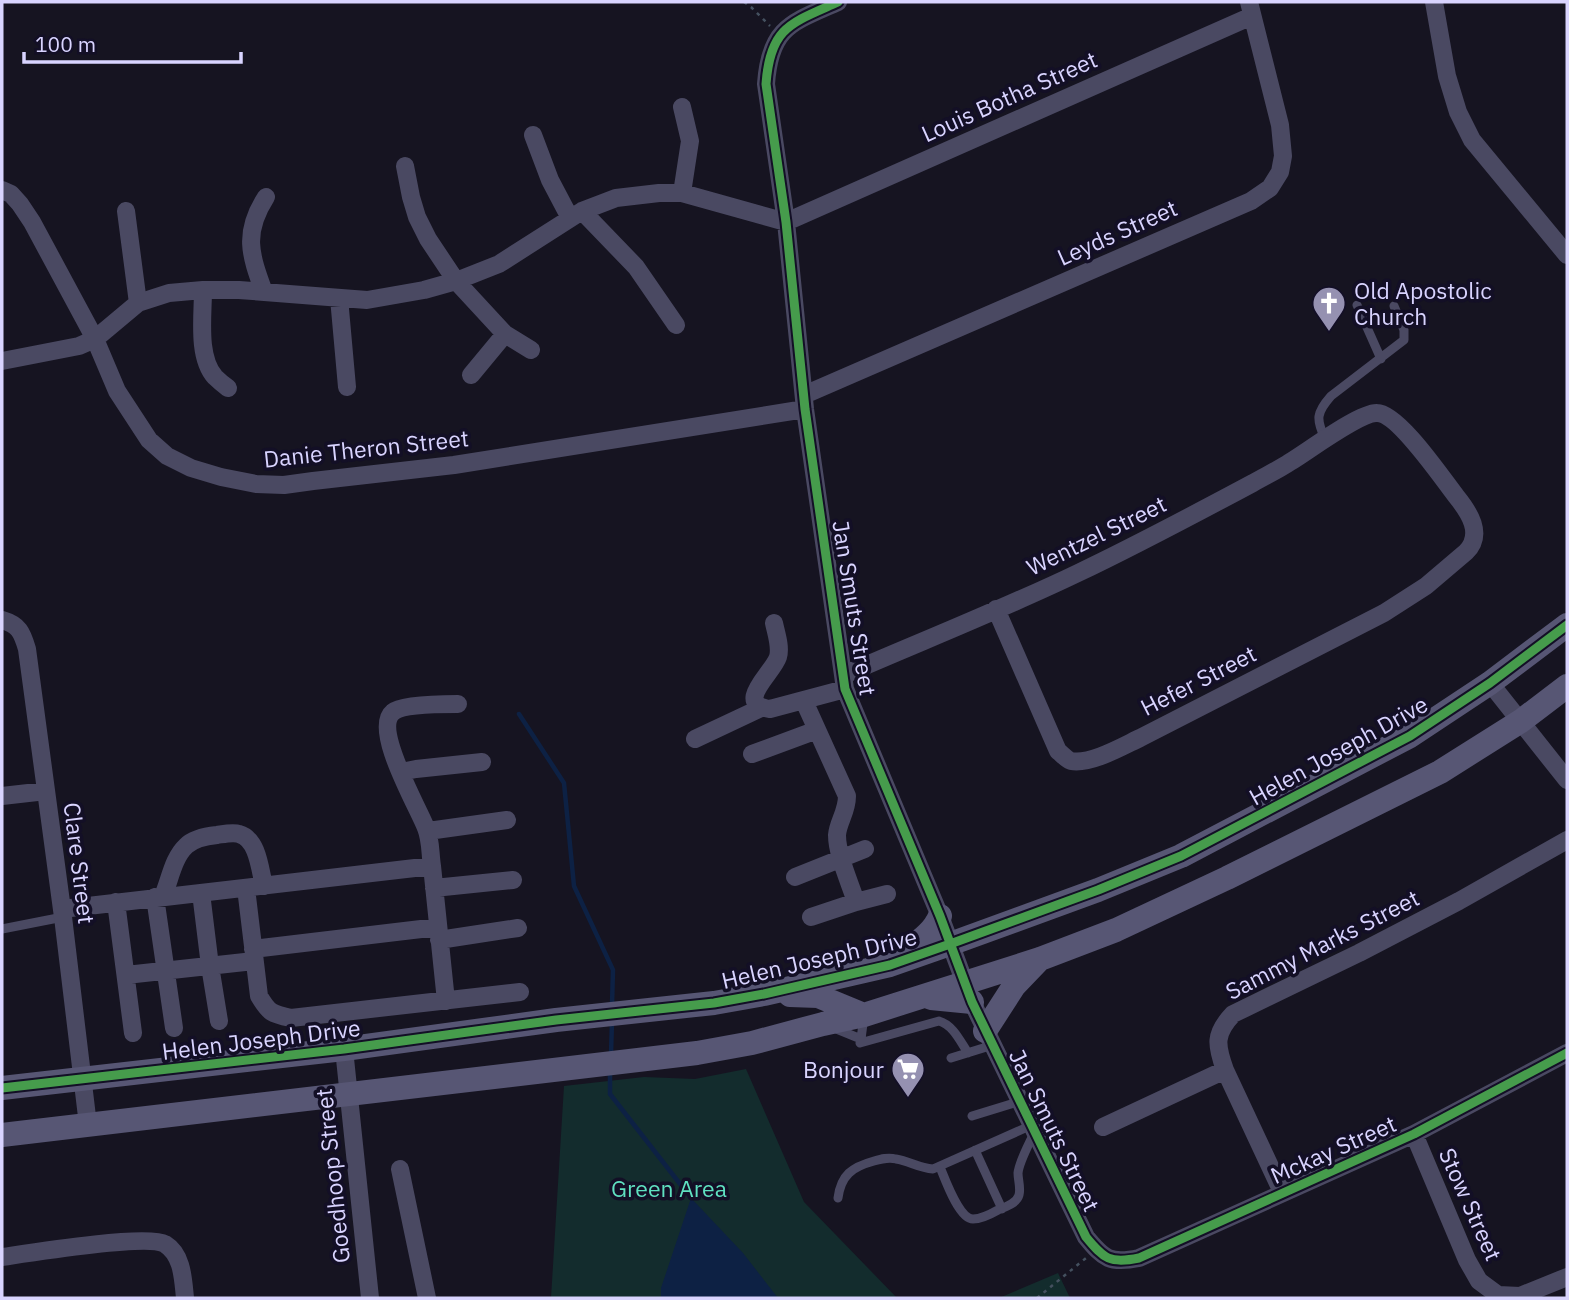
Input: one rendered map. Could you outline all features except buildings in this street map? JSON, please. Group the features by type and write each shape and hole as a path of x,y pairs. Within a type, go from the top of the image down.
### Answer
{"street":[{"path":"779,36 788,27 838,2"},
{"path":"1434,2 1447,76 1458,112 1472,141 1567,255"},
{"name":"Louis Botha Street","path":"786,222 1251,9"},
{"name":"Leyds Street","path":"804,402 1251,201 1269,188 1280,172 1283,156 1280,125 1251,9"},
{"name":"Jan Smuts Street","path":"779,36 771,49 766,84 786,222 804,402 845,682 940,916 968,993 1077,1222 1086,1237 1102,1254"},
{"path":"682,107 690,141 682,193"},
{"path":"533,135 550,180 576,215 636,267 676,325"},
{"path":"405,166 417,217 456,281 505,334 531,350"},
{"name":"Danie Theron Street","path":"2,190 20,204 32,222 95,339 117,391 149,440 167,456 191,468 221,477 256,484 284,485 454,465 804,402"},
{"path":"2,361 79,346 95,339 138,303 169,293 203,290 264,292 367,300 424,290 499,264 576,215 616,198 682,193 786,222"},
{"path":"264,292 253,264 251,242 252,225 266,197"},
{"path":"126,211 138,303"},
{"path":"203,290 203,348 215,377 228,388"},
{"path":"339,298 347,387"},
{"path":"471,374 505,334"},
{"name":"Wentzel Street","path":"695,739 761,708 770,709 804,701 996,609 1077,574 1288,464 1369,413 1379,412 1388,416 1405,432 1466,508 1475,530"},
{"name":"Hefer Street","path":"996,609 1058,751 1069,761 1085,761 1140,738 1384,613 1426,586 1466,552 1474,540 1475,530"},
{"name":"Clare Street","path":"2,620 13,623 24,638 88,1125"},
{"path":"761,708 756,705 757,689 778,658 774,623"},
{"name":"Helen Joseph Drive","path":"2,1088 714,1003 890,964 1098,890 1181,856 1410,736 1490,683 1567,625"},
{"path":"1490,683 1567,780"},
{"path":"2,1135 697,1053 752,1043 922,997 968,993 1040,959 1116,930 1440,772 1521,721 1567,685"},
{"path":"804,701 847,796 837,836 856,902"},
{"path":"446,1001 428,831 393,755 388,718 392,712 409,707 458,704"},
{"path":"752,754 817,730"},
{"path":"401,772 482,762"},
{"path":"2,796 46,791"},
{"path":"428,831 507,820"},
{"path":"174,1028 165,971 159,897 177,857 187,845 198,838 225,834 237,833 247,838 257,854 253,955 259,996 267,1010 291,1018 520,992"},
{"name":"Sammy Marks Street","path":"1282,1192 1225,1070 1218,1042 1221,1026 1233,1013 1460,901 1567,840"},
{"path":"795,877 865,849"},
{"path":"62,913 116,902 432,866"},
{"path":"434,888 513,880"},
{"path":"201,893 219,1021"},
{"path":"811,917 887,894"},
{"path":"116,902 133,1033"},
{"path":"890,964 927,936 940,916"},
{"path":"126,975 210,966 253,955 439,933 518,928"},
{"path":"989,1038 1014,986 1040,959"},
{"path":"764,994 818,996 864,1014"},
{"name":"Goedhoop Street","path":"344,1049 370,1298"},
{"name":"Mckay Street","path":"1102,1254 1121,1262 1139,1258 1414,1135 1567,1053"},
{"path":"1103,1127 1225,1070"},
{"name":"Stow Street","path":"1414,1135 1479,1282 1498,1295 1520,1296 1567,1277"},
{"path":"400,1169 427,1298"},
{"path":"2,1257 133,1241 156,1241 165,1244 174,1252 182,1271 186,1298"}],"lane":[{"path":"1357,305 1381,359"},
{"path":"1325,439 1318,421 1322,406 1331,396 1404,340 1404,330 1394,306"},
{"path":"2,929 62,913"},
{"path":"860,1043 939,1021 948,1026 968,1053"},
{"path":"951,1058 968,1053 989,1038"},
{"path":"972,1116 1021,1101"},
{"path":"838,1198 840,1185 847,1174 860,1165 892,1158 920,1168 933,1169 1034,1128"},
{"path":"940,1167 966,1217 973,1219 988,1216 1014,1202 1020,1193 1020,1163 1034,1128"},
{"path":"975,1150 1002,1209"}],"path":[{"path":"744,2 779,36"},
{"path":"1037,1298 1102,1254"}],"green space":[{"name":"Green Area","path":"746,1069 804,1202 897,1298 551,1298 564,1086 644,1077 695,1079"},
{"path":"1058,1273 1070,1298 999,1298"}],"water":[{"path":"691,1198 743,1253 778,1298 661,1298 661,1288"}],"waterway":[{"path":"519,714 564,783 574,886 613,970 612,1005"},
{"path":"611,1054 612,1021"},
{"path":"610,1070 610,1094 691,1198"}],"cycle path":[{"path":"838,2 796,22 778,39 772,50 766,84 786,222 805,409 845,689 940,916 972,1002 1086,1237 1108,1258 1139,1258 1414,1134 1567,1053"},
{"path":"2,1088 714,1003 890,965 1098,890 1181,856 1410,736 1490,683 1567,625"}],"place":[{"name":"Old Apostolic Church","path":"1329,333"},
{"name":"Bonjour","path":"908,1099"}]}
